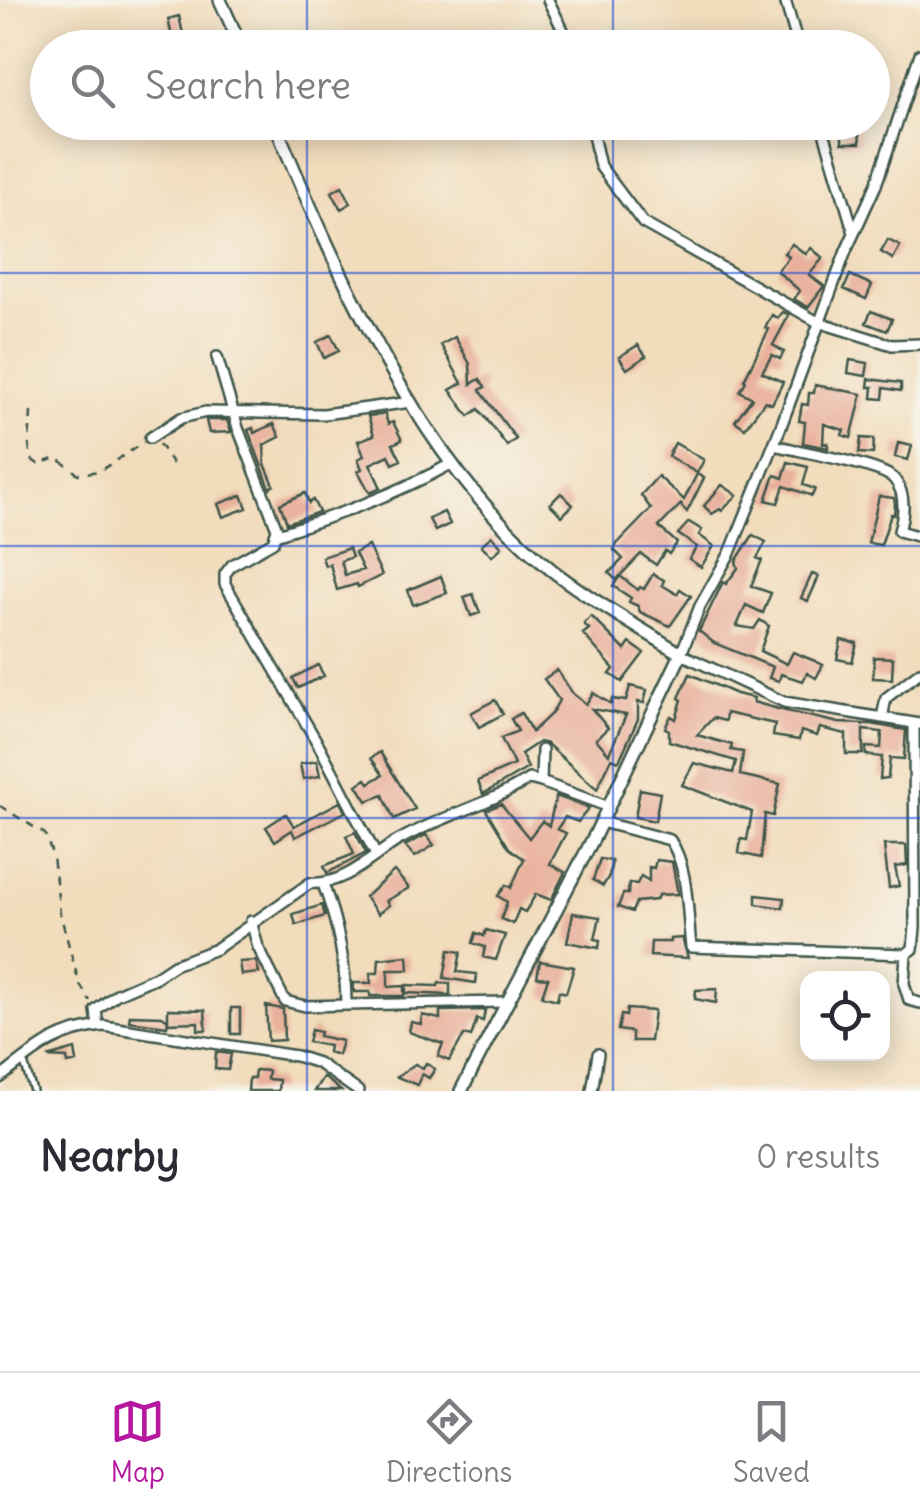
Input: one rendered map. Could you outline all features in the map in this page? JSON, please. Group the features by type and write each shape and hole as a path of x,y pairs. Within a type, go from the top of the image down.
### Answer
{"street":[{"path":"220,0 234,30"},
{"path":"548,0 563,30"},
{"path":"785,0 794,30"},
{"path":"460,1091 601,822 682,654 700,606 730,553 818,322 876,184 920,54"},
{"path":"282,140 330,250 411,402 451,464 509,531 554,572 682,654 784,702 917,723 913,949 906,954 690,947 676,848 670,840 601,822"},
{"path":"594,140 600,166 643,224 818,322 892,344 920,344"},
{"path":"826,140 854,233"},
{"path":"216,357 277,529 273,542 224,574 224,584 322,749 376,856"},
{"path":"150,438 180,418 206,412 324,414 411,402"},
{"path":"774,444 852,462 896,480 906,510 899,531 920,537"},
{"path":"275,535 350,511 413,485 451,464"},
{"path":"882,718 886,698 920,672"},
{"path":"541,782 542,750"},
{"path":"98,1026 96,1010 117,994 156,977 174,964 216,948 310,883 323,884 424,827 529,780 608,806"},
{"path":"323,884 339,932 346,1005"},
{"path":"252,922 258,947 285,1000 304,1006 505,1002"},
{"path":"906,954 904,984 909,1000 920,1003"},
{"path":"0,1078 46,1042 77,1028 98,1026 296,1056 318,1063 358,1091"},
{"path":"592,1091 598,1054"}],"lane":[{"path":"23,1060 33,1091"}],"path":[{"path":"32,412 29,445 31,459 38,464 57,458 78,474 100,471 150,438 160,445 175,467"},
{"path":"0,806 44,834 53,856 60,912 78,983 96,1010"}],"building":[{"path":"179,16 182,30 170,30 168,19"},
{"path":"342,186 351,203 341,209 332,192"},
{"path":"888,240 900,246 893,259 881,252"},
{"path":"792,244 806,254 811,248 823,258 809,275 824,286 808,307 794,299 800,291 777,271 789,257 784,253"},
{"path":"850,275 872,285 866,299 844,289"},
{"path":"871,311 892,319 887,331 866,323"},
{"path":"783,312 789,315 773,345 784,352 780,359 772,355 762,372 783,382 772,404 765,401 745,428 735,421 752,398 740,391 772,315 778,318"},
{"path":"331,335 339,351 324,358 317,342"},
{"path":"455,337 470,364 471,384 480,379 485,387 480,390 516,439 507,446 479,409 469,416 450,390 462,383 441,345"},
{"path":"638,345 646,356 627,369 619,357"},
{"path":"850,360 868,363 866,376 848,373"},
{"path":"869,379 901,383 901,391 884,388 883,399 872,398"},
{"path":"815,385 862,394 851,438 842,435 844,430 824,424 823,444 828,443 828,448 803,443 805,422 799,421 802,404 808,405 809,393 814,393"},
{"path":"385,414 402,440 393,444 401,460 393,464 389,455 370,464 381,488 370,493 358,471 362,469 358,459 364,456 358,441 374,435 368,416"},
{"path":"206,420 227,420 231,432 209,433"},
{"path":"274,424 280,437 264,445 265,464 274,485 270,488 248,430 253,428 254,433"},
{"path":"861,438 874,439 873,454 859,453"},
{"path":"675,443 704,460 697,473 668,456"},
{"path":"898,443 912,446 908,460 895,457"},
{"path":"788,462 808,467 803,485 815,489 812,496 784,486 778,503 766,500 775,475 783,478"},
{"path":"697,474 704,478 687,512 682,503 659,527 677,543 669,554 665,551 656,565 641,554 616,580 609,573 623,559 614,550 651,509 641,495 658,476 684,500"},
{"path":"722,485 737,495 722,511 712,514 704,506"},
{"path":"305,493 319,512 287,523 280,504"},
{"path":"561,493 573,505 562,516 550,504"},
{"path":"242,495 247,508 223,517 218,504"},
{"path":"879,496 894,498 895,504 881,545 868,543"},
{"path":"444,512 450,524 435,531 429,519"},
{"path":"689,522 702,530 699,535 714,546 701,567 689,559 697,547 678,534"},
{"path":"753,535 766,542 757,558 762,560 751,586 771,593 763,613 746,605 737,626 754,629 760,620 769,626 760,651 787,664 793,652 815,661 823,665 816,678 807,673 803,681 781,674 779,681 769,678 773,667 714,643 699,631 723,582 726,584 738,568 736,561"},
{"path":"492,536 502,547 492,556 481,545"},
{"path":"368,546 382,575 358,587 357,584 337,590 330,564 325,566 322,557 349,548 352,557 341,561 345,575 363,570 355,553"},
{"path":"653,574 677,594 680,589 691,596 670,626 640,612 638,606 629,602 631,598 613,586 620,576 638,590 644,589"},
{"path":"812,574 819,576 808,601 801,598"},
{"path":"441,576 447,593 413,605 408,590"},
{"path":"473,594 480,613 471,616 464,597"},
{"path":"591,616 625,650 630,643 644,653 622,682 610,674 614,669 583,634 589,629 584,624"},
{"path":"841,640 857,643 852,662 837,659"},
{"path":"874,657 893,658 892,679 873,678"},
{"path":"318,665 324,676 298,688 293,678"},
{"path":"557,670 573,694 586,704 593,693 611,704 612,699 626,701 630,686 647,690 644,703 638,702 638,719 619,761 612,758 597,789 547,744 539,742 521,754 528,768 483,794 478,781 514,765 501,738 518,731 511,719 521,713 532,732 552,713 559,700 544,679","holes":["592,709 626,715 609,754 596,739 608,728"]},
{"path":"690,674 754,698 753,702 782,710 839,723 906,730 904,759 890,758 888,778 880,779 882,757 866,755 866,747 881,748 882,732 863,730 863,754 846,754 846,734 820,728 817,736 801,731 799,740 773,736 775,724 726,713 725,721 713,718 697,735 743,752 740,775 780,784 773,816 765,814 761,858 739,853 741,839 747,840 752,812 682,785 694,763 733,773 736,761 669,741 669,730 665,728 671,716 676,719 682,700 679,698"},
{"path":"495,700 503,714 479,727 471,713"},
{"path":"380,752 415,809 394,819 383,795 367,801 357,785 383,775 371,758"},
{"path":"317,761 320,776 303,779 300,764"},
{"path":"640,789 660,793 655,821 635,817"},
{"path":"556,796 589,808 578,822 565,817 557,829 566,833 550,864 565,872 551,900 536,894 525,912 519,909 513,924 501,919 507,902 498,896 506,885 511,888 524,859 509,848 486,810 501,804 529,838 542,821 549,826"},
{"path":"340,802 345,812 295,837 292,830 275,841 266,827 286,814 294,826"},
{"path":"355,832 366,853 327,873 324,866 354,854 346,836"},
{"path":"426,835 434,845 415,857 405,846"},
{"path":"884,845 906,845 907,865 895,867 899,886 889,888"},
{"path":"600,859 612,861 603,886 593,880"},
{"path":"656,860 672,862 678,894 636,902 632,912 618,907 623,894 628,894 629,883 637,884 641,876 649,881 649,867 654,868"},
{"path":"394,871 409,888 386,901 389,905 378,914 365,897"},
{"path":"756,895 784,898 783,908 756,904"},
{"path":"322,905 325,916 296,925 293,914"},
{"path":"573,913 600,917 595,939 600,940 599,948 567,942"},
{"path":"486,930 505,935 496,960 483,957 485,947 473,943 476,933 484,936"},
{"path":"682,938 688,958 650,956 651,942"},
{"path":"449,950 461,952 457,972 477,974 476,983 444,978"},
{"path":"408,956 409,970 388,970 388,987 404,986 404,996 354,992 353,983 371,983 370,973 378,973 379,959"},
{"path":"256,961 259,973 241,975 239,962"},
{"path":"540,961 574,967 566,993 559,991 557,1000 542,996 548,978 537,977"},
{"path":"450,984 450,995 406,993 406,985"},
{"path":"717,989 716,1003 695,999 696,990"},
{"path":"266,1006 283,1009 284,1040 268,1041"},
{"path":"231,1008 240,1008 240,1034 231,1034"},
{"path":"168,1009 205,1010 206,1030 198,1030 198,1022 168,1023"},
{"path":"627,1009 654,1011 650,1041 632,1041 632,1032 618,1030 621,1015 626,1016"},
{"path":"485,1010 483,1021 477,1019 471,1037 464,1035 449,1061 438,1056 443,1044 409,1032 411,1022 421,1024 422,1015 440,1019 440,1011"},
{"path":"130,1015 162,1016 168,1020 167,1026 129,1021"},
{"path":"311,1030 342,1041 338,1055 328,1052 329,1046 308,1042"},
{"path":"75,1049 77,1062 68,1064 67,1058 48,1057"},
{"path":"216,1052 231,1054 228,1070 215,1069"},
{"path":"426,1063 435,1069 429,1078 422,1074 417,1085 397,1077 415,1064 423,1068"},
{"path":"255,1070 268,1071 267,1079 279,1080 278,1091 248,1091 249,1078 254,1078"},
{"path":"323,1077 330,1082 341,1091 314,1091"}]}
